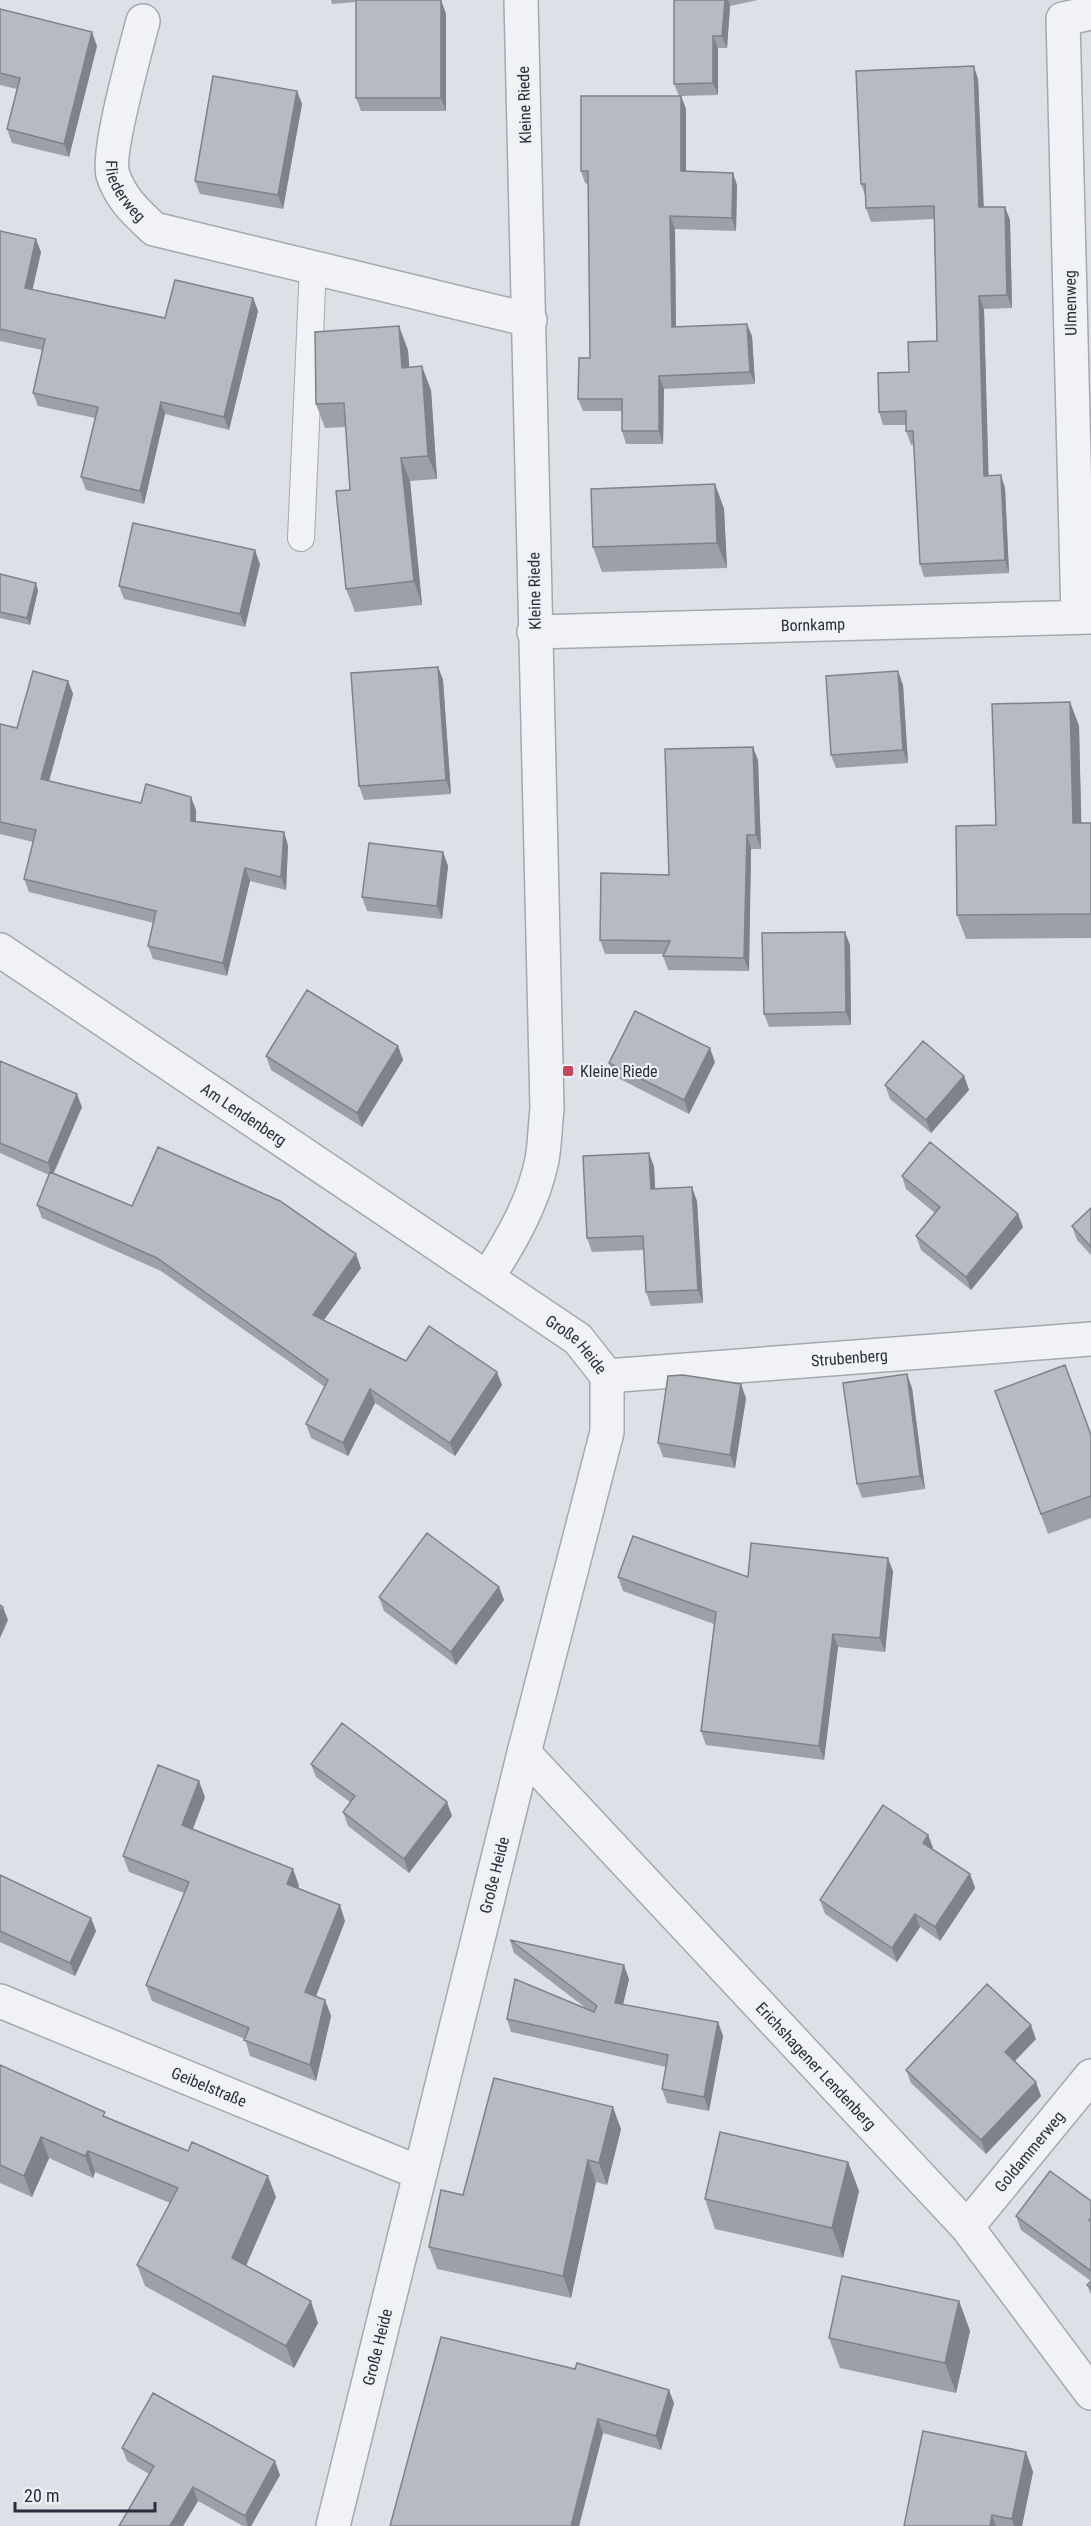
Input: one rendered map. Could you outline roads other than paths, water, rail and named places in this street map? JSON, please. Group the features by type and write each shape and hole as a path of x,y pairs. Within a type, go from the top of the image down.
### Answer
{"street":[{"name":"Kleine Riede","path":"488,1277 518,1229 532,1196 542,1159 547,1108 534,632 530,320 522,0"},
{"name":"Ulmenweg","path":"1084,617 1063,19 1091,13"},
{"name":"Fliederweg","path":"143,21 115,142 112,172 125,202 154,229 530,320"},
{"name":"Bornkamp","path":"534,632 1084,617"},
{"name":"Am Lendenberg","path":"0,950 488,1277"},
{"name":"Große Heide","path":"333,2526 524,1753 608,1432 607,1376 578,1339 488,1277"},
{"name":"Strubenberg","path":"607,1376 1091,1339"},
{"name":"Erichshagener Lendenberg","path":"524,1753 967,2227 1091,2393"},
{"name":"Geibelstraße","path":"0,2001 420,2173"},
{"name":"Goldammerweg","path":"967,2227 1091,2076"}],"lane":[{"path":"301,538 313,266"}],"place":[{"name":"Kleine Riede","path":"568,1071"}]}
